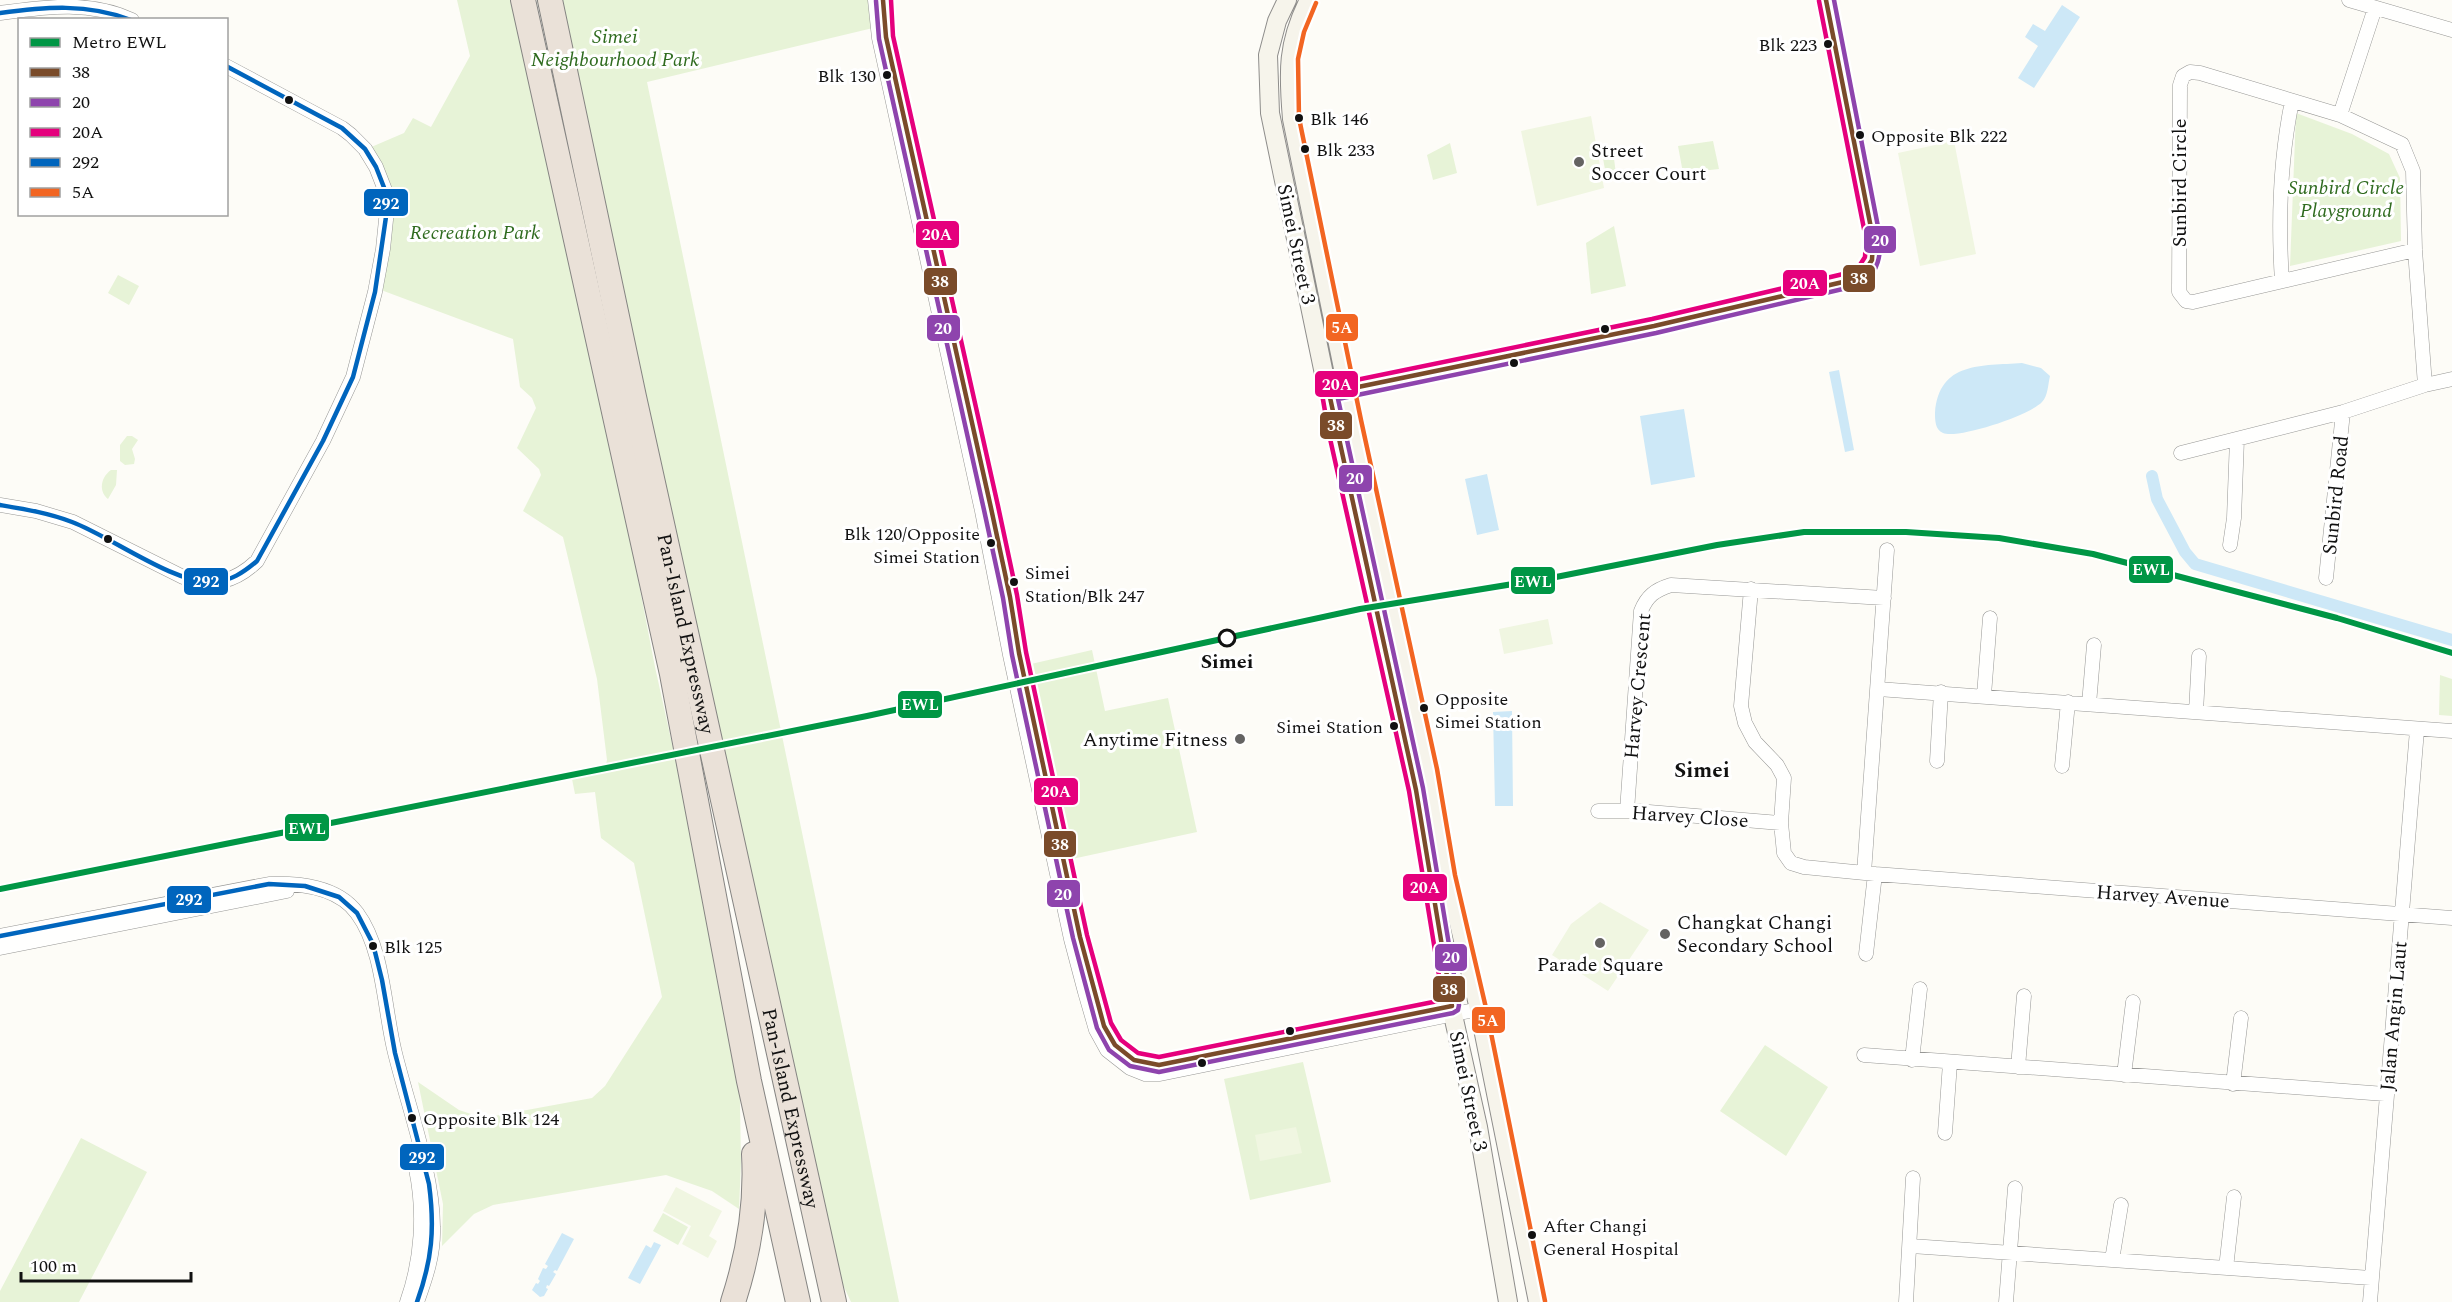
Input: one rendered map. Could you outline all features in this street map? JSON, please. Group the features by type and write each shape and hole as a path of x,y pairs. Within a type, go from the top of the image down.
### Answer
{"highway":[{"name":"Pan-Island Expressway","path":"523,0 672,674 749,1082 798,1302"},
{"name":"Pan-Island Expressway","path":"550,0 639,420 834,1302"},
{"path":"560,0 565,74"},
{"path":"733,1302 747,1260 753,1216 755,1176 749,1082"},
{"path":"825,1256 840,1279 850,1302"}],"main road":[{"name":"Simei Street 3","path":"1287,0 1277,21 1269,55 1270,113 1334,422 1416,790 1452,1010 1480,1137 1508,1302"},
{"name":"Simei Street 3","path":"1309,0 1297,24 1291,50 1289,84 1292,119 1431,771 1448,876 1478,1005 1538,1302"}],"street":[{"path":"875,0 879,38 982,511 1010,655 1071,939 1096,1030 1101,1040 1118,1061 1130,1068 1145,1074 1160,1074 1452,1010"},
{"path":"883,0 886,37 993,519 1080,937 1104,1026 1114,1045 1123,1053 1147,1065 1159,1065 1478,1005"},
{"path":"1329,393 1654,327 1860,278 1869,269 1874,254 1873,238 1826,0"},
{"path":"2349,0 2452,30"},
{"path":"0,13 55,6 83,7 126,18"},
{"path":"2340,115 2375,8"},
{"path":"0,505 36,511 73,522 183,577 201,582 222,583 240,576 257,561 323,441 346,394 361,348 383,249 387,210 384,190 373,160 342,128 228,67"},
{"name":"Sunbird Circle","path":"2415,250 2193,302 2186,301 2179,292 2180,85 2183,76 2190,72 2200,74 2292,100 2340,115 2402,144 2413,171 2415,250 2425,385"},
{"path":"2282,281 2280,244 2283,142 2292,100"},
{"name":"Sunbird Road","path":"2181,453 2343,412 2425,385 2452,379"},
{"name":"Sunbird Road","path":"2326,578 2343,412"},
{"path":"2230,545 2234,518 2237,439"},
{"path":"1866,954 1887,550"},
{"name":"Harvey Crescent","path":"1627,811 1641,611 1645,601 1660,588 1671,585 1884,598"},
{"path":"1751,589 1741,706 1745,723 1755,742 1778,765 1784,778 1781,824 1784,853 1791,863 1804,867 1869,874"},
{"path":"1984,695 1990,618"},
{"path":"2089,704 2094,645"},
{"path":"2196,712 2199,656"},
{"path":"1878,689 2452,731"},
{"path":"1937,761 1941,692"},
{"path":"2062,766 2068,702"},
{"name":"Jalan Angin Laut","path":"2370,1302 2385,1094 2417,730"},
{"name":"Harvey Close","path":"1598,811 1627,811 1781,824"},
{"name":"Harvey Avenue","path":"1869,874 2452,918"},
{"path":"0,936 269,884 292,883 316,887 340,898 356,912 371,940 394,1050 429,1186 434,1224 433,1248 430,1266 417,1302"},
{"path":"0,948 290,891 315,895 334,904 351,918 364,943 384,1038 420,1186 421,1250 406,1302"},
{"path":"1912,1060 1920,989"},
{"path":"2018,1067 2024,996"},
{"path":"2124,1075 2133,1002"},
{"path":"2233,1084 2241,1018"},
{"path":"1864,1055 2385,1094"},
{"path":"1945,1133 1950,1063"},
{"path":"1906,1302 1911,1246 1913,1178"},
{"path":"2006,1302 2015,1188"},
{"path":"2226,1268 2234,1197"},
{"path":"2112,1260 2121,1204"},
{"path":"1911,1246 2371,1278"}],"green space":[{"name":"Recreation Park","path":"457,0 514,0 599,378 655,667 739,1047 741,1163 739,1209 712,1191 666,1175 493,1205 474,1214 442,1246 443,1204 418,1082 459,1110 483,1118 592,1098 605,1086 662,997 634,863 601,838 595,792 575,794 572,779 604,773 607,760 597,679 563,537 523,511 541,475 539,469 517,448 536,408 532,398 520,387 513,339 381,290 390,215 369,148 404,133 413,118 431,127 470,56"},
{"name":"Simei Neighbourhood Park","path":"563,0 872,0 873,28 647,82 899,1302 851,1302 836,1270 568,73"},
{"name":"Sunbird Circle Playground","path":"2296,113 2352,134 2389,154 2400,178 2401,241 2290,266"},
{"path":"1591,116 1604,188 1537,206 1521,131"},
{"path":"1713,141 1719,169 1683,173 1678,146"},
{"path":"1954,141 1976,254 1920,266 1898,153"},
{"path":"1450,143 1457,173 1433,180 1427,155"},
{"path":"1613,151 1616,174 1606,175 1602,153"},
{"path":"1614,226 1626,286 1591,294 1586,243"},
{"path":"118,275 139,286 129,305 108,293"},
{"path":"127,436 138,440 132,449 134,464 125,465 120,461 120,445"},
{"path":"111,470 117,470 116,485 108,499 103,492 102,484 105,476"},
{"path":"1548,619 1553,644 1504,654 1499,629"},
{"path":"1092,650 1105,711 1168,698 1197,832 1072,859 1031,664"},
{"path":"2440,675 2452,679 2452,716 2439,715"},
{"name":"Parade Square","path":"1600,902 1649,930 1608,991 1552,955 1571,924"},
{"path":"1765,1045 1828,1087 1786,1156 1720,1111"},
{"path":"1303,1062 1331,1182 1250,1200 1224,1079"},
{"path":"1296,1127 1302,1153 1260,1161 1255,1135"},
{"path":"81,1138 147,1172 79,1302 0,1302 0,1291"},
{"path":"676,1187 722,1211 709,1236 717,1241 708,1258 682,1244 691,1226 663,1211"},
{"path":"663,1213 688,1227 678,1245 653,1231"}],"water":[{"path":"2062,5 2080,17 2034,88 2018,78 2038,46 2025,37 2033,24 2045,31"},
{"path":"2022,363 2041,368 2050,376 2047,393 2042,402 2024,413 1994,425 1964,433 1951,434 1938,430 1935,413 1938,396 1954,375 1978,366"},
{"path":"1839,370 1854,450 1845,452 1829,372"},
{"path":"1684,409 1695,477 1651,485 1640,416"},
{"path":"1487,474 1499,530 1477,535 1465,479"},
{"path":"1512,711 1513,806 1495,806 1493,712"},
{"path":"562,1233 574,1239 557,1271 553,1272 556,1274 549,1286 547,1285 548,1289 544,1296 540,1297 532,1290 540,1281 538,1279 543,1268 546,1269 548,1266 545,1264"},
{"path":"654,1242 661,1245 640,1284 628,1278 646,1245 651,1248"}],"waterway":[{"path":"2152,476 2157,499 2185,552 2195,564 2452,640"}],"metro line":[{"name":"EWL","path":"0,889 867,716 1360,609 1556,577 1717,545 1804,532 1906,532 1999,538 2093,554 2337,618 2452,653"}],"transit line":[{"name":"38","path":"883,0 886,37 991,508 1019,653 1080,937 1104,1026 1115,1045 1134,1060 1159,1065 1452,1006 1416,790 1329,393 1654,326 1860,278 1872,260 1873,238 1826,0"},
{"name":"20A","path":"891,0 893,36 998,506 1017,595 1026,652 1087,935 1111,1023 1121,1040 1138,1053 1159,1057 1443,1000 1409,791 1329,434 1323,389 1327,386 1652,319 1856,271 1865,257 1866,239 1819,1"},
{"name":"20","path":"876,1 879,39 1003,598 1012,655 1073,938 1097,1028 1109,1050 1130,1066 1159,1072 1453,1013 1458,1010 1423,788 1338,399 1656,333 1864,284 1878,262 1880,237 1834,0"},
{"name":"5A","path":"1316,3 1304,32 1298,59 1299,118 1361,420 1437,769 1455,875 1486,1008 1545,1301"},
{"name":"292","path":"0,13 66,8 98,11 125,18"},
{"name":"292","path":"0,505 63,519 161,568 197,581 219,582 236,576 257,561 323,441 353,377 375,292 387,210 385,190 376,167 365,149 342,128 228,67"},
{"name":"292","path":"0,936 269,884 305,886 339,897 357,913 373,944 395,1053 429,1184 432,1216 431,1244 417,1302"}],"place":[{"name":"Blk 223","path":"1828,44"},
{"name":"Blk 130","path":"887,75"},
{"name":"Blk 146","path":"1299,118"},
{"name":"Opposite Blk 222","path":"1860,135"},
{"name":"Blk 233","path":"1305,149"},
{"name":"Street Soccer Court","path":"1579,162"},
{"name":"Blk 120/Opposite Simei Station","path":"991,543"},
{"name":"Simei Station/Blk 247","path":"1014,582"},
{"name":"Simei","path":"1227,638"},
{"name":"Opposite Simei Station","path":"1424,708"},
{"name":"Simei Station","path":"1394,726"},
{"name":"Anytime Fitness","path":"1240,739"},
{"name":"Changkat Changi Secondary School","path":"1665,934"},
{"name":"Parade Square","path":"1600,943"},
{"name":"Blk 125","path":"373,946"},
{"name":"Opposite Blk 124","path":"412,1118"},
{"name":"After Changi General Hospital","path":"1532,1235"}],"district":[{"name":"Simei","path":"1702,770"}]}
